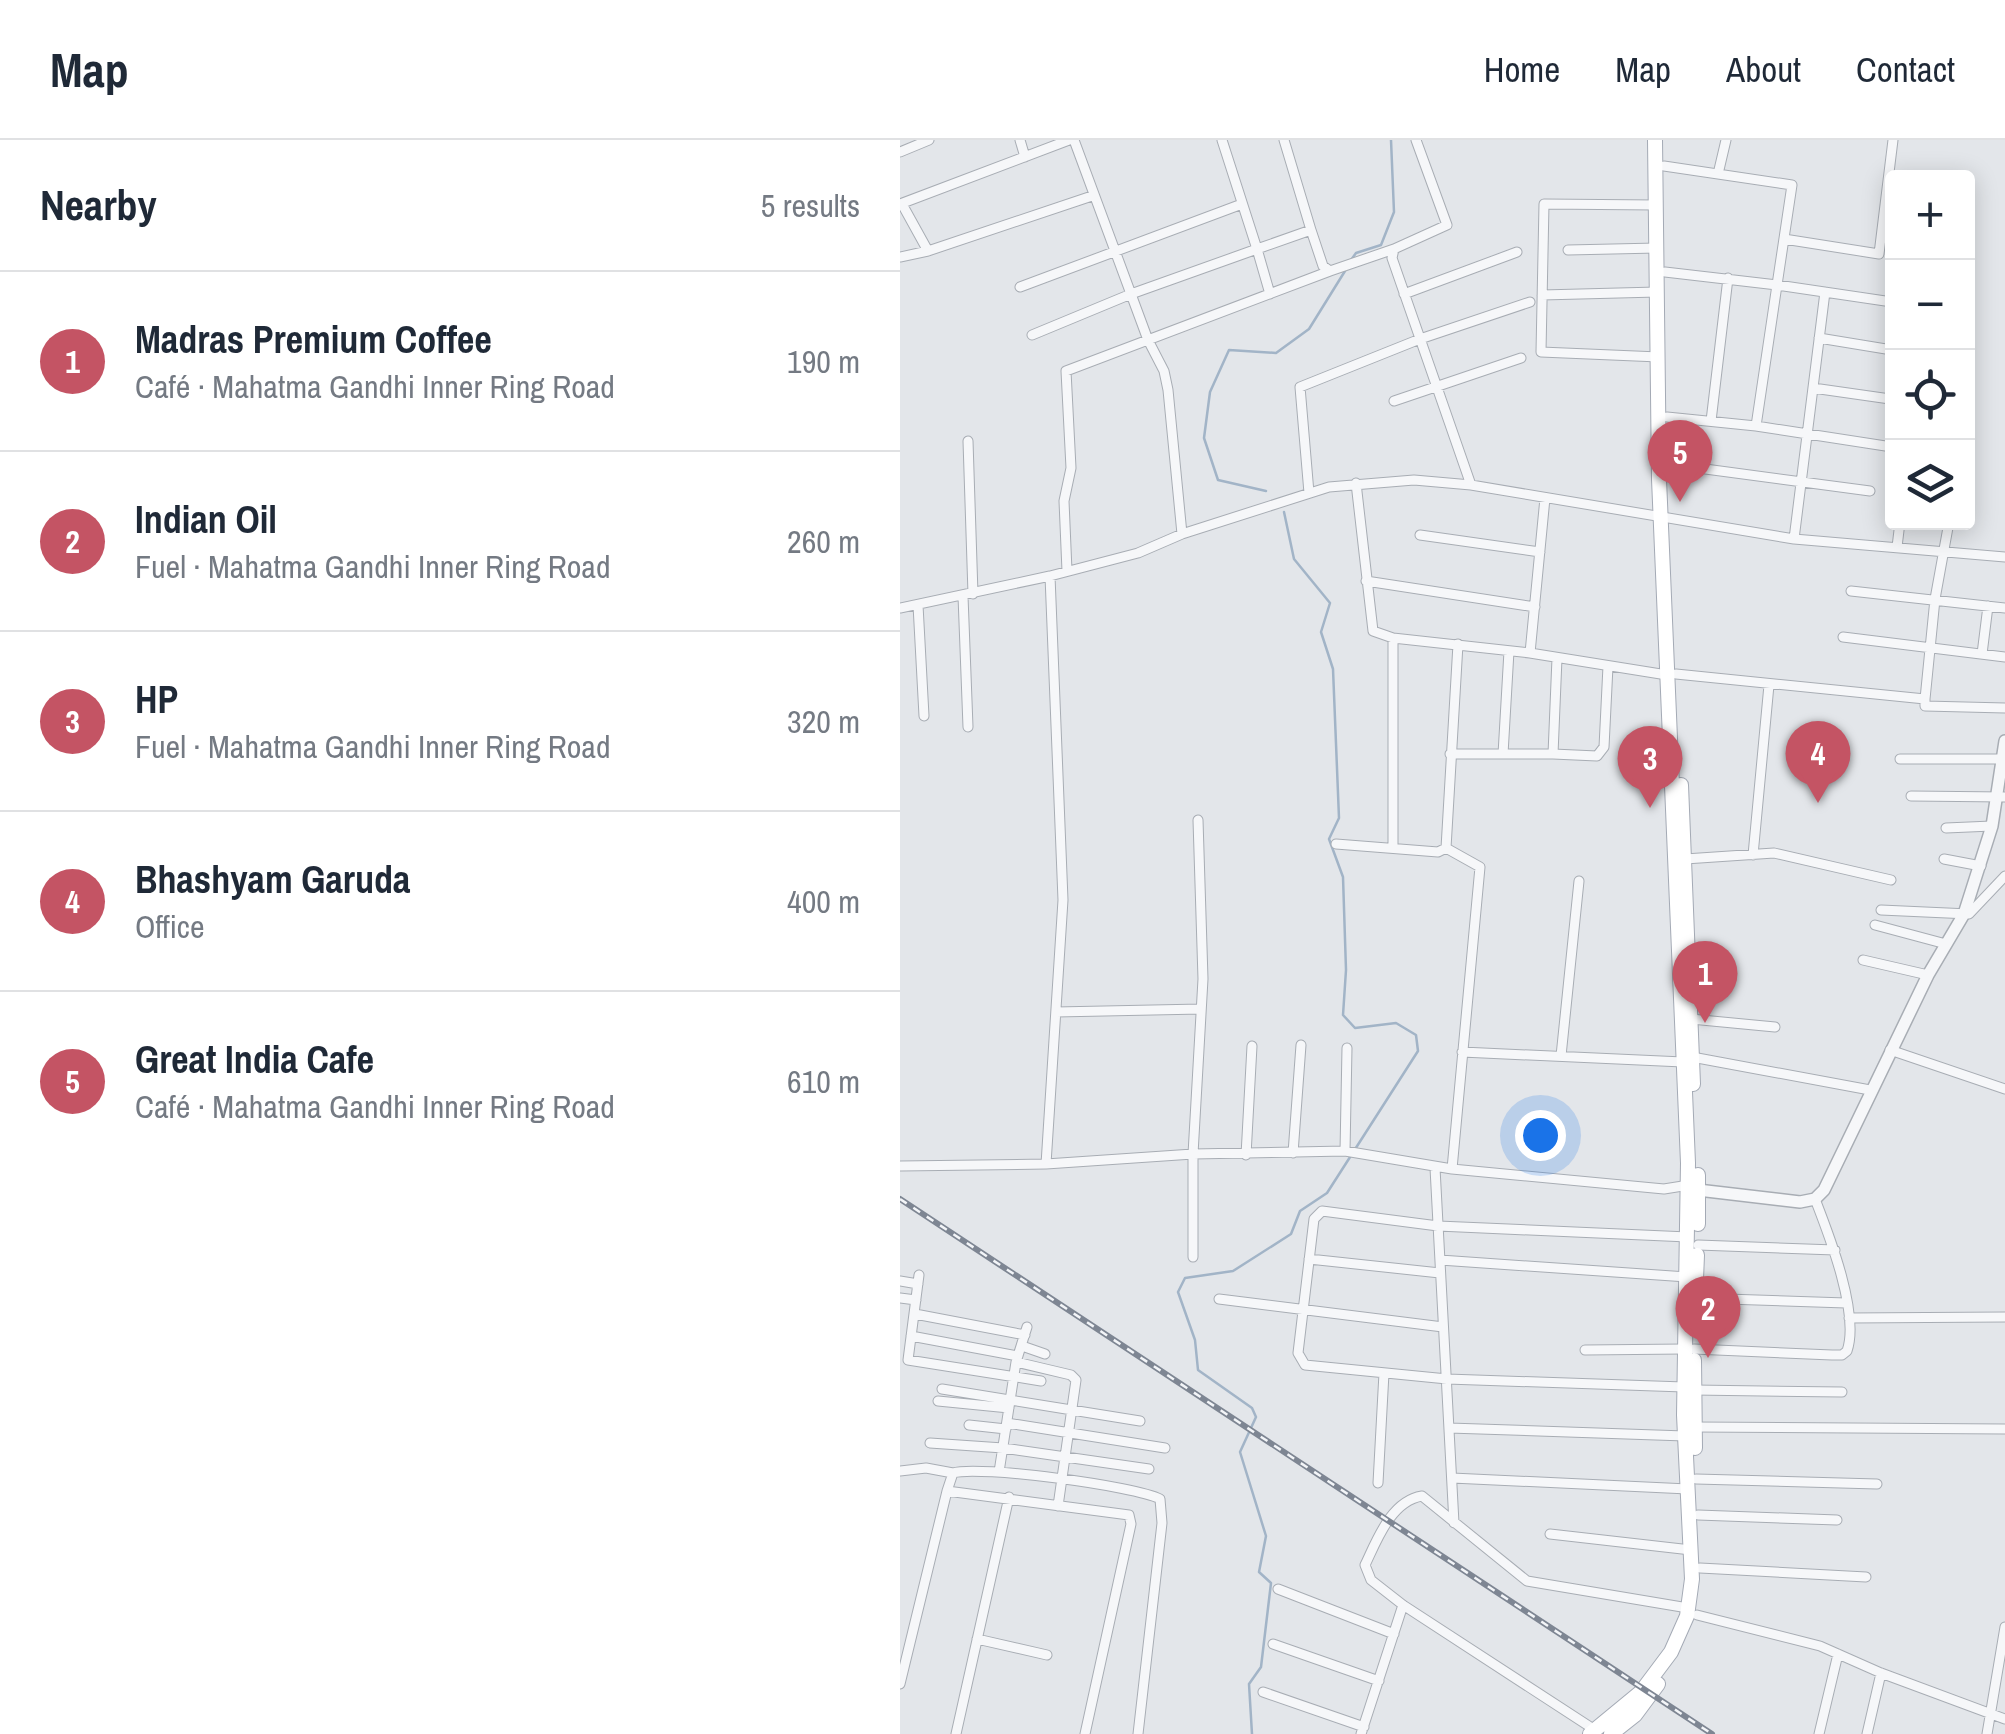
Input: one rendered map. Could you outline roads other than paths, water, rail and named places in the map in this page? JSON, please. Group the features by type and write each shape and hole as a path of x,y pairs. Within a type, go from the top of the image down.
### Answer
{"main road":[{"path":"1655,140 1658,357 1693,1188 1696,1298 1689,1349"},
{"path":"1663,140 1668,464 1665,517"},
{"path":"1672,674 1691,1018 1688,1059"},
{"path":"1693,1241 1687,1277 1693,1612"},
{"path":"1599,1733 1635,1715 1684,1644 1700,1568 1698,1515 1692,1484"}],"street":[{"path":"900,152 929,140"},
{"path":"1020,140 1025,157"},
{"path":"928,251 901,204 1072,140 1148,340 1164,370 1182,534"},
{"path":"1222,140 1270,294"},
{"path":"1284,140 1322,266 1330,270"},
{"path":"1068,570 1064,501 1071,468 1064,375 1070,368 1447,226 1416,140"},
{"path":"1718,174 1726,140"},
{"path":"1879,254 1893,140"},
{"path":"1664,166 1792,185 1756,426"},
{"path":"900,258 1092,196"},
{"path":"1020,288 1242,204"},
{"path":"1656,206 1544,204 1541,352 1658,357"},
{"path":"1032,335 1131,294 1311,230"},
{"path":"1784,239 1885,255"},
{"path":"1568,250 1656,248"},
{"path":"1394,249 1392,258 1471,484"},
{"path":"1404,294 1517,252"},
{"path":"1666,272 1885,301"},
{"path":"1711,422 1728,278"},
{"path":"1542,295 1657,292"},
{"path":"1794,539 1826,292"},
{"path":"1309,492 1300,387 1420,339 1530,302"},
{"path":"1819,338 1885,349"},
{"path":"1394,402 1521,358"},
{"path":"1813,388 1885,398"},
{"path":"1667,417 1885,446"},
{"path":"968,441 968,727"},
{"path":"1668,464 1870,492"},
{"path":"900,608 1138,553 1182,534 1309,492 1356,483 1414,480 1471,484 1794,539 2005,558"},
{"path":"1356,483 1372,629 1376,634 1672,674 1925,699"},
{"path":"1530,653 1545,498"},
{"path":"1897,547 1899,530"},
{"path":"1947,530 1935,599 1926,706 2005,708"},
{"path":"1420,536 1540,552"},
{"path":"1046,1164 1063,900 1050,576"},
{"path":"1366,581 1535,607"},
{"path":"1851,590 2005,608"},
{"path":"918,605 924,716"},
{"path":"1982,654 1988,606"},
{"path":"1393,638 1393,847"},
{"path":"1843,638 2005,657"},
{"path":"1446,848 1458,644"},
{"path":"1504,754 1510,650"},
{"path":"1553,754 1557,658"},
{"path":"1450,754 1597,756 1604,746 1608,666"},
{"path":"1753,856 1769,685"},
{"path":"900,1166 1352,1152 1435,1168 1664,1189 1693,1188 1800,1202 1815,1199 1824,1190 1928,975 1964,914 2001,797 2005,741"},
{"path":"1900,760 2003,759"},
{"path":"1911,796 2001,797"},
{"path":"1193,1257 1192,1154 1202,1009 1198,820"},
{"path":"1946,828 1992,826"},
{"path":"1336,844 1438,852 1446,848"},
{"path":"1446,848 1480,867 1452,1169"},
{"path":"1684,859 1774,853 1891,880"},
{"path":"1944,859 1981,866"},
{"path":"1881,910 1970,914 2005,876"},
{"path":"1561,1056 1579,881"},
{"path":"1875,925 1946,944"},
{"path":"1863,960 1928,975"},
{"path":"1056,1012 1202,1009"},
{"path":"1691,1018 1775,1027"},
{"path":"1246,1155 1252,1046"},
{"path":"1292,1153 1301,1046"},
{"path":"1346,1048 1352,1152"},
{"path":"1890,1050 2005,1089"},
{"path":"1462,1052 1688,1059 1870,1090"},
{"path":"1435,1168 1454,1523"},
{"path":"1585,1350 1689,1349 1842,1355 1850,1343 1849,1318 1835,1250 1815,1199"},
{"path":"1835,1250 1438,1226 1322,1210 1314,1219 1298,1353 1305,1365 1446,1379 1842,1392"},
{"path":"1310,1259 1440,1273"},
{"path":"1440,1260 1687,1277"},
{"path":"900,1282 918,1280 907,1337 910,1362 1041,1380"},
{"path":"900,1298 916,1300"},
{"path":"1696,1298 1846,1303"},
{"path":"1218,1299 1444,1327"},
{"path":"900,1316 972,1324 1045,1354"},
{"path":"1849,1318 2005,1317"},
{"path":"970,1347 972,1324"},
{"path":"907,1337 970,1347 1021,1345 1074,1377 1077,1387 1058,1506"},
{"path":"999,1472 1021,1345"},
{"path":"1378,1483 1384,1373"},
{"path":"942,1389 1140,1421"},
{"path":"938,1401 1010,1403"},
{"path":"969,1425 1006,1426 1165,1448"},
{"path":"1449,1428 2005,1428"},
{"path":"930,1443 1003,1448 1149,1469"},
{"path":"900,1471 926,1468 953,1473 999,1472 1154,1495 1162,1503 1138,1734"},
{"path":"900,1684 953,1473"},
{"path":"1452,1478 1876,1484"},
{"path":"947,1491 1131,1516 1085,1734"},
{"path":"1599,1733 1404,1606 1371,1580 1365,1565 1383,1529 1404,1502 1417,1496 1427,1498 1526,1581 1693,1612 1820,1646 1880,1673 2005,1719"},
{"path":"956,1734 1009,1498"},
{"path":"1698,1515 1837,1520"},
{"path":"1550,1534 1691,1550"},
{"path":"1700,1568 1866,1577"},
{"path":"1278,1589 1394,1634"},
{"path":"1263,1692 1363,1730 1404,1606"},
{"path":"1987,1734 2005,1628"},
{"path":"977,1640 1046,1655"},
{"path":"1272,1644 1379,1681"},
{"path":"1819,1734 1838,1654"},
{"path":"1868,1734 1880,1673"}],"waterway":[{"path":"1351,260 1356,253 1381,245 1394,212 1391,140"},
{"path":"1266,491 1218,480 1204,438 1210,392 1229,350 1276,353 1309,329 1345,271"},
{"path":"1252,1734 1249,1684 1261,1667 1271,1583 1259,1572 1266,1536 1240,1452 1256,1417 1252,1408 1198,1370 1195,1340 1178,1292 1185,1278 1233,1271 1291,1234 1300,1211 1327,1193 1418,1051 1416,1035 1396,1023 1355,1028 1343,1015 1343,877 1329,839 1339,818 1333,669 1321,632 1330,603 1294,559 1284,512"}],"railway":[{"path":"900,1199 1712,1734"}],"place":[{"name":"Great India Cafe","path":"1680,502"},
{"name":"Bhashyam Garuda","path":"1818,803"},
{"name":"HP","path":"1650,808"},
{"name":"Madras Premium Coffee","path":"1705,1023"},
{"name":"Indian Oil","path":"1708,1358"}]}
